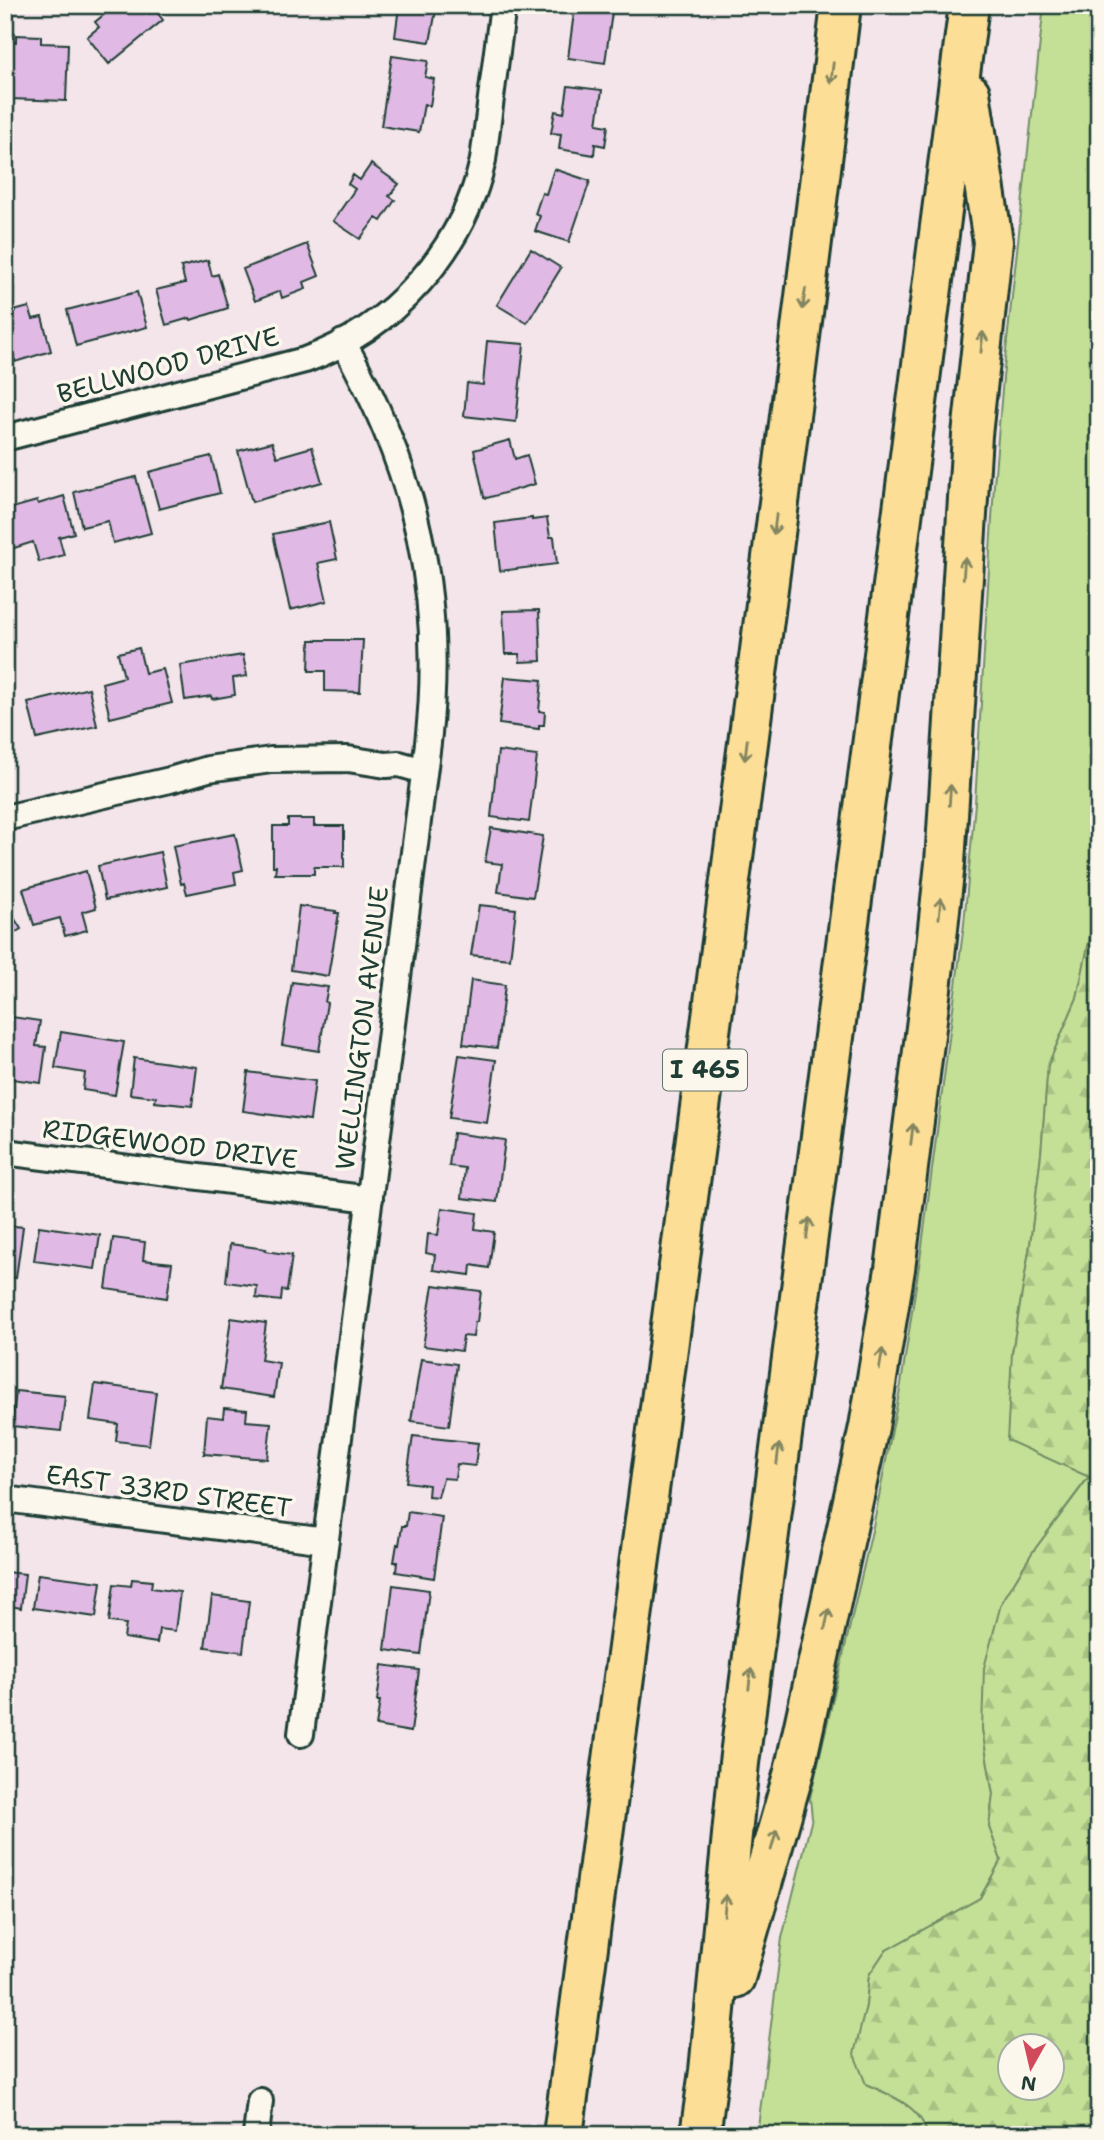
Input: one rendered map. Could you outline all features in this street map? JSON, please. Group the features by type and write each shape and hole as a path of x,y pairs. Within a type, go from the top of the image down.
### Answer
{"highway":[{"name":"I 465","path":"563,2135 688,1200 841,5"},
{"path":"700,2135 709,2071 739,1763 969,5"},
{"path":"709,2071 794,1772 869,1427 895,1269 933,977 945,863 972,435 993,242 963,48"}],"street":[{"name":"BELLWOOD DRIVE","path":"5,438 322,354 377,321 417,285 449,242 468,206 483,160 503,5"},
{"name":"WELLINGTON AVENUE","path":"301,1734 433,691 430,600 423,548 411,498 374,399 343,342"},
{"path":"5,818 208,769 271,760 348,759 386,765 399,764 424,771"},
{"name":"RIDGEWOOD DRIVE","path":"5,1152 369,1199"},
{"name":"EAST 33RD STREET","path":"5,1499 326,1541"},
{"path":"256,2135 260,2101"}],"green space":[{"path":"1044,5 1099,5 1099,895 1077,998 1048,1065 1030,1245 1012,1353 1089,1476 1032,1553 1001,1604 982,1729 993,1794 989,1827 1001,1860 980,1898 885,1951 869,1975 866,2006 855,2054 866,2084 895,2097 912,2109 919,2116 927,2135 757,2135 782,1938 812,1818 810,1798 874,1522 901,1384 922,1246 964,924 975,803 1003,378"},
{"path":"1099,895 1099,2135 927,2135 919,2116 912,2109 895,2097 866,2084 854,2054 866,2006 869,1975 885,1951 980,1898 1001,1860 989,1827 993,1794 982,1729 984,1668 1001,1604 1032,1553 1089,1477 1007,1440 1012,1353 1030,1245 1048,1065 1077,998"}],"building":[{"path":"116,5 120,10 126,5 151,5 163,20 109,64 87,37 99,27 95,22"},
{"path":"386,5 437,5 430,42 395,37 399,7"},
{"path":"575,5 613,5 605,63 568,58"},
{"path":"16,35 41,36 41,43 68,44 66,101 10,99 11,77 5,76 5,41 16,42"},
{"path":"392,56 428,61 425,77 434,79 430,106 424,104 419,132 381,126"},
{"path":"568,86 602,90 597,124 608,126 605,146 595,144 594,155 559,149 561,134 551,133 555,111 564,113"},
{"path":"371,164 399,184 389,196 395,200 381,221 376,218 360,239 333,221 355,189 348,184 353,175 360,180"},
{"path":"554,169 590,181 569,242 535,231 540,216 535,214 542,193 546,194"},
{"path":"307,244 319,276 304,282 306,289 282,298 280,291 255,301 243,269"},
{"path":"531,249 561,268 527,323 497,305"},
{"path":"208,260 212,276 218,274 228,308 166,325 156,290 185,283 181,267"},
{"path":"137,292 147,327 76,346 67,310"},
{"path":"29,307 33,319 42,317 51,351 5,363 5,326 13,325 10,312"},
{"path":"487,341 524,344 516,422 464,416 467,383 483,385"},
{"path":"510,440 515,459 527,455 535,484 484,497 474,450"},
{"path":"272,442 277,457 312,447 322,482 252,502 238,451"},
{"path":"211,456 220,493 159,509 149,472"},
{"path":"136,477 151,533 113,543 108,521 82,527 74,492"},
{"path":"64,496 74,533 59,537 64,555 39,562 33,542 11,549 5,529 5,510"},
{"path":"547,518 550,537 554,537 557,564 500,571 495,523"},
{"path":"329,522 337,559 318,563 327,601 290,610 273,534"},
{"path":"539,610 541,661 520,662 519,654 505,654 503,611"},
{"path":"310,640 363,640 360,692 325,691 325,671 309,671"},
{"path":"139,648 145,673 163,669 172,703 110,718 102,683 124,677 118,653"},
{"path":"243,655 247,676 233,678 235,695 185,700 180,665"},
{"path":"505,677 542,680 539,711 545,712 544,725 539,725 539,729 499,724"},
{"path":"89,688 97,726 37,739 28,703"},
{"path":"498,751 537,756 529,822 491,817"},
{"path":"288,819 314,819 314,826 344,826 344,867 314,867 314,874 275,874 273,826 288,826"},
{"path":"491,828 543,836 533,897 498,892 502,864 485,862"},
{"path":"235,834 243,870 234,872 236,884 187,894 184,883 181,884 173,846"},
{"path":"160,852 167,887 105,900 98,866"},
{"path":"86,871 96,908 82,912 87,930 65,936 60,918 34,925 23,889"},
{"path":"5,903 21,929 5,939"},
{"path":"479,905 516,909 510,959 471,955"},
{"path":"299,906 339,913 328,976 291,970"},
{"path":"471,980 505,985 497,1048 463,1044"},
{"path":"292,982 328,987 319,1051 282,1045"},
{"path":"5,1016 40,1021 36,1046 46,1047 41,1083 5,1078"},
{"path":"61,1032 124,1042 115,1095 83,1090 85,1073 55,1068"},
{"path":"459,1055 496,1060 487,1123 449,1118"},
{"path":"134,1058 197,1067 192,1106 155,1102 156,1097 130,1094"},
{"path":"248,1072 315,1081 310,1120 243,1111"},
{"path":"453,1133 505,1140 497,1202 462,1198 465,1168 449,1166"},
{"path":"442,1208 477,1213 475,1229 494,1232 489,1268 471,1265 470,1275 433,1270 435,1255 426,1253 428,1234 438,1235"},
{"path":"5,1225 23,1227 16,1278 5,1276"},
{"path":"39,1226 100,1235 95,1269 34,1261"},
{"path":"113,1238 145,1242 143,1260 172,1263 167,1298 106,1289"},
{"path":"230,1244 292,1255 287,1291 282,1290 281,1301 256,1298 257,1286 226,1282"},
{"path":"433,1285 481,1291 473,1337 463,1336 461,1351 423,1346"},
{"path":"231,1318 266,1323 261,1360 279,1363 274,1397 221,1389"},
{"path":"421,1359 457,1364 449,1426 411,1421"},
{"path":"95,1384 156,1392 149,1445 116,1441 118,1424 90,1420"},
{"path":"16,1391 65,1396 61,1431 12,1426"},
{"path":"224,1408 247,1410 246,1421 271,1423 267,1459 204,1454 207,1416 223,1418"},
{"path":"413,1436 478,1443 475,1466 457,1464 455,1479 443,1478 438,1497 428,1496 429,1485 406,1482"},
{"path":"408,1512 442,1517 434,1578 396,1572 397,1562 394,1562 397,1544 399,1545 402,1526 406,1526"},
{"path":"5,1572 25,1574 21,1608 5,1605"},
{"path":"38,1574 101,1582 96,1617 33,1608"},
{"path":"132,1579 152,1581 151,1588 180,1592 175,1631 159,1629 157,1643 124,1638 126,1624 109,1622 114,1584 131,1586"},
{"path":"393,1585 429,1590 421,1655 385,1650"},
{"path":"212,1596 249,1601 243,1652 205,1647"},
{"path":"382,1665 419,1670 411,1732 376,1726"}]}
